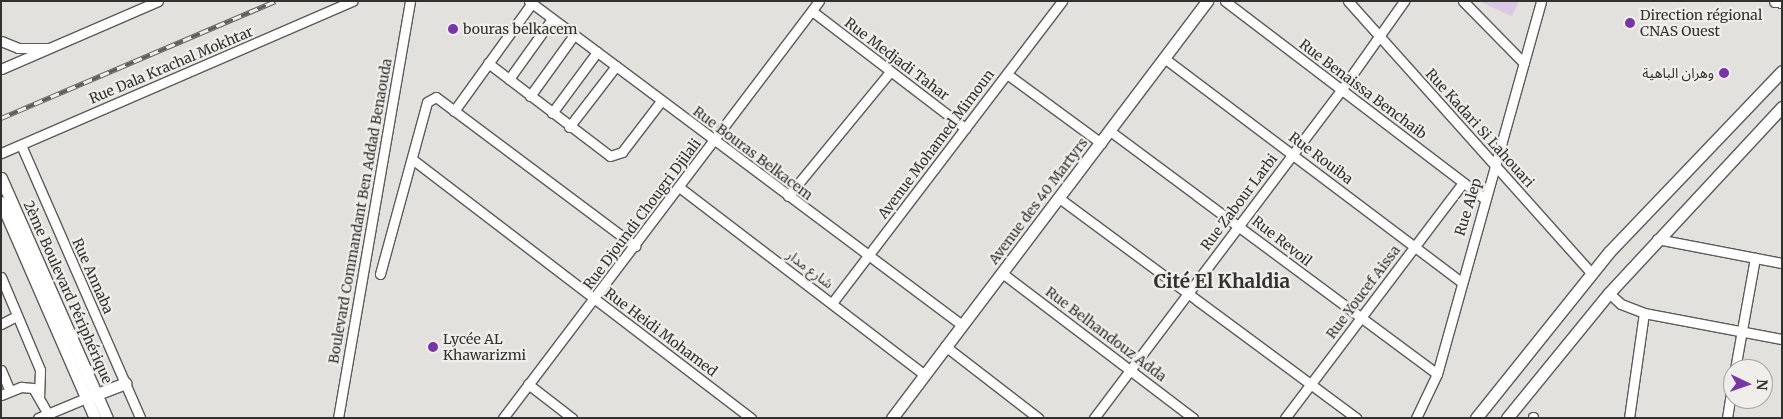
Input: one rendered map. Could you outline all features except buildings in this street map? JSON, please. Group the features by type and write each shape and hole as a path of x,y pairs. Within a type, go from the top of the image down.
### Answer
{"main road":[{"name":"Avenue des 40 Martyrs","path":"898,416 924,374 1207,1"},
{"path":"1775,1 1782,2"},
{"path":"1476,418 1591,273 1782,71"},
{"path":"1507,418 1609,293 1657,239 1782,107"},
{"name":"2ème Boulevard Périphérique","path":"2,180 91,396 95,418"},
{"name":"2ème Boulevard Périphérique","path":"1,202 91,396 107,418"},
{"path":"91,396 125,383"}],"street":[{"path":"1,69 158,1"},
{"name":"Rue Dala Krachal Mokhtar","path":"1,153 353,1"},
{"name":"Rue Djoundi Chougri Djilali","path":"503,418 819,1"},
{"name":"Avenue Mohamed Mimoun","path":"832,303 1062,1"},
{"name":"Rue Benaissa Benchaib","path":"1225,1 1484,198"},
{"name":"Rue Kadari Si Lahouari","path":"1348,1 1591,273"},
{"name":"Rue Zabour Larbi","path":"1094,418 1342,89 1404,1"},
{"path":"1463,1 1524,63"},
{"name":"Rue Alep","path":"1416,418 1437,374 1460,281 1541,1"},
{"path":"454,111 530,2"},
{"name":"Rue Bouras Belkacem","path":"530,2 962,325"},
{"name":"Boulevard Commandant Ben Addad Benaouda","path":"338,418 409,6"},
{"name":"Rue Medjadi Tahar","path":"812,11 966,128"},
{"path":"509,79 552,19"},
{"path":"530,96 574,35"},
{"path":"1,41 18,48 49,48"},
{"path":"552,113 597,52"},
{"name":"Rue Rouiba","path":"1164,58 1460,281"},
{"path":"488,63 606,155 614,156 622,152 661,101"},
{"path":"569,127 616,66"},
{"path":"788,196 890,72"},
{"path":"1007,74 1101,143"},
{"path":"380,274 427,102 436,97 635,246"},
{"name":"Rue Revoil","path":"1110,131 1437,374"},
{"name":"Rue Annaba","path":"21,145 140,418"},
{"name":"Rue Heidi Mohamed","path":"412,159 751,418"},
{"name":"Rue Youcef Aissa","path":"1285,418 1463,183"},
{"name":"شارع مدار","path":"679,187 924,374"},
{"path":"1059,198 1356,418"},
{"path":"1657,239 1782,263"},
{"path":"1737,359 1755,258"},
{"name":"Rue Belhandouz Adda","path":"1002,273 1193,418"},
{"path":"1,276 4,290 40,370 39,396"},
{"path":"1609,293 1620,304 1644,313 1782,339"},
{"path":"1629,418 1644,313"},
{"path":"1,324 17,316"},
{"path":"946,346 1038,418"},
{"path":"1,370 10,391"},
{"path":"528,384 572,418"},
{"path":"1,395 28,386 39,396 49,416"},
{"path":"38,418 49,416 91,396"}],"shaded area":[{"path":"1478,1 1519,1 1512,16"}],"railway":[{"path":"1,118 275,1"}],"place":[{"name":"Direction régional CNAS Ouest","path":"1630,23"},
{"name":"bouras belkacem","path":"453,29"},
{"name":"وهران الباهية","path":"1724,73"},
{"name":"Lycée AL Khawarizmi","path":"433,347"}],"district":[{"name":"Cité El Khaldia","path":"1222,282"}]}
